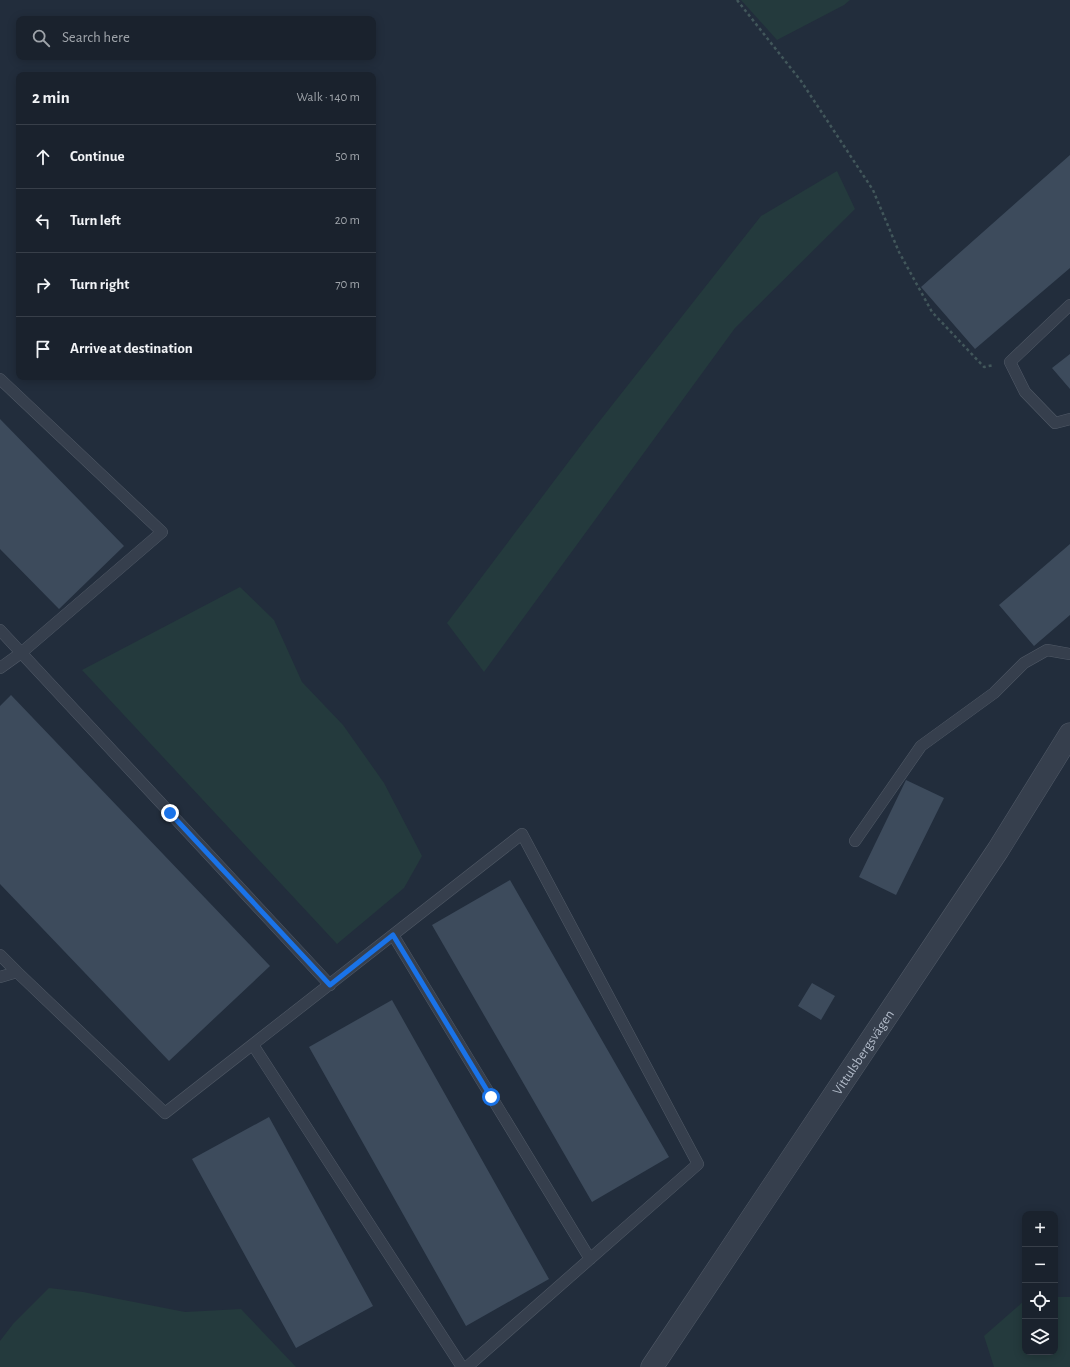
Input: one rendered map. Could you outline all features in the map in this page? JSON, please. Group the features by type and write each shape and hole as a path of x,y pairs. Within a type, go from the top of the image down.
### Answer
{"street":[{"name":"Vittulsbergsvägen","path":"652,1367 989,863 1070,734"}],"lane":[{"path":"1070,305 1010,362 1025,392 1055,423 1070,419"},
{"path":"0,379 162,532 21,653 0,668"},
{"path":"0,630 330,985"},
{"path":"855,841 921,746 994,693 1024,663 1047,650 1070,654"},
{"path":"0,955 165,1113 522,834 698,1164 467,1367"},
{"path":"393,935 590,1259"},
{"path":"0,977 17,972"},
{"path":"253,1044 462,1367"}],"path":[{"path":"737,0 801,81 873,190 899,252 932,312 984,367 1010,362"}],"green space":[{"path":"741,0 850,0 844,5 777,40"},
{"path":"837,171 855,209 735,328 484,672 447,623 591,432 761,216"},
{"path":"240,587 274,620 302,682 343,725 384,783 422,856 404,888 337,944 82,670"},
{"path":"49,1288 83,1292 185,1312 241,1309 296,1367 0,1367 0,1341 13,1324"},
{"path":"1058,1297 1070,1297 1070,1367 994,1367 984,1336 1022,1303 1022,1355 1058,1355"}],"building":[{"path":"1070,155 1070,268 975,349 921,287"},
{"path":"1070,354 1070,389 1052,368"},
{"path":"0,419 124,546 59,609 0,549"},
{"path":"1070,544 1070,615 1034,646 999,605"},
{"path":"11,695 270,966 169,1061 0,884 0,706"},
{"path":"906,780 944,798 896,895 859,877"},
{"path":"510,880 669,1157 592,1202 432,925"},
{"path":"812,983 835,996 821,1020 798,1006"},
{"path":"392,1000 549,1279 466,1326 309,1047"},
{"path":"269,1117 373,1306 296,1348 192,1159"}],"route":[{"path":"170,813 330,985 393,935 491,1097"}]}
